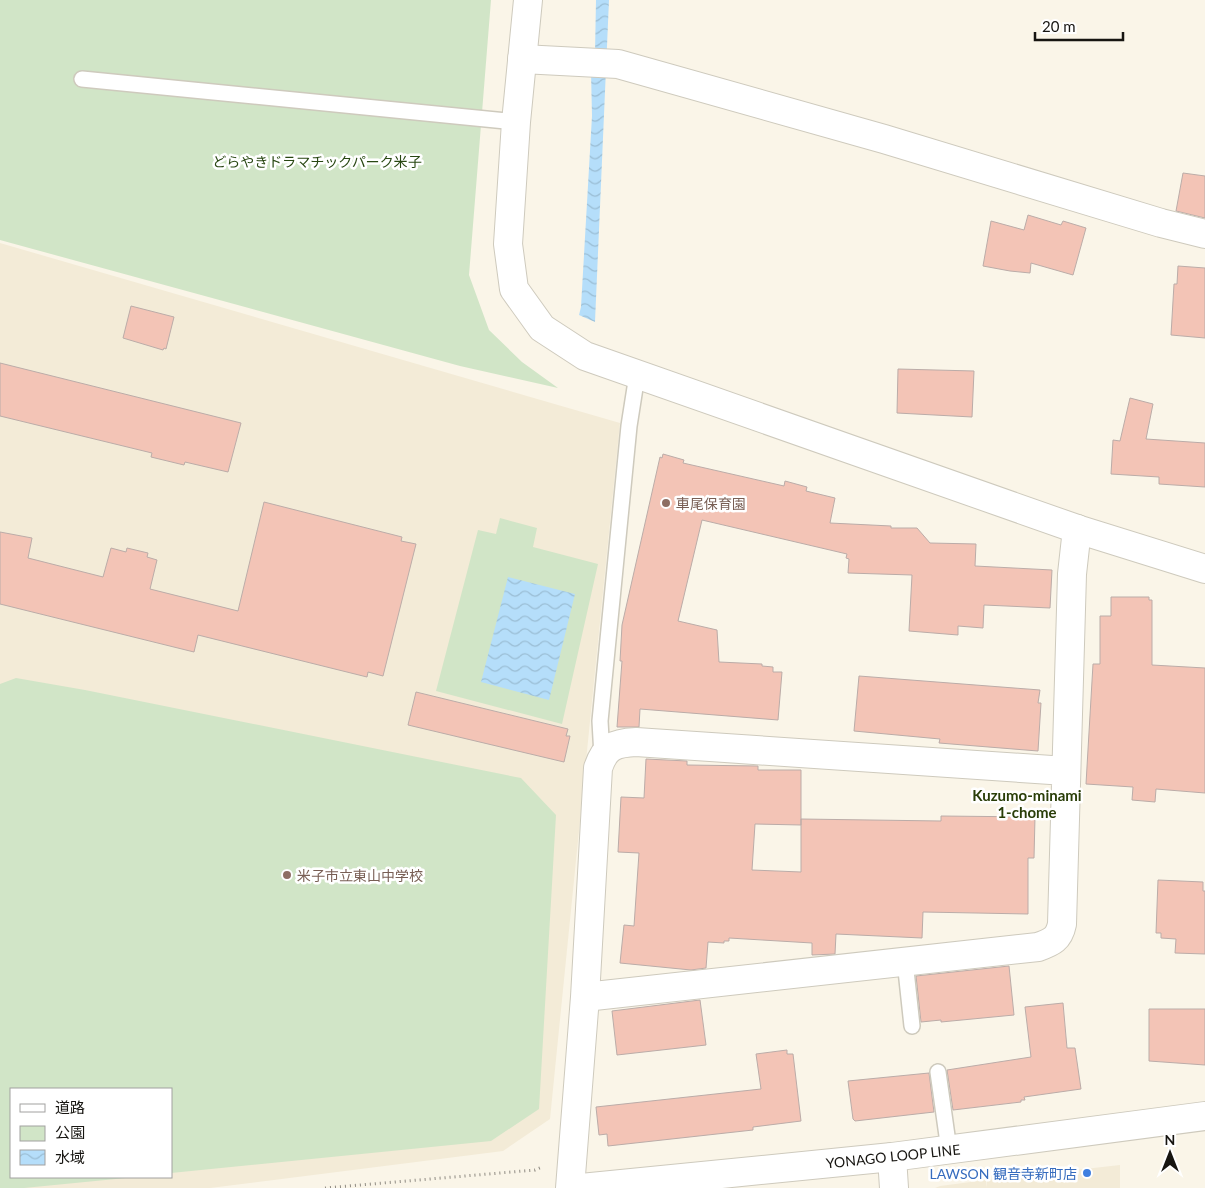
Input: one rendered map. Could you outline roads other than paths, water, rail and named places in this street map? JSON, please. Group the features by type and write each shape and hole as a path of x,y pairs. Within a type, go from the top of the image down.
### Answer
{"street":[{"path":"528,0 516,122 508,244 514,289 542,328 585,356 637,375 1077,529 1205,569"},
{"path":"522,59 618,64 884,139 1161,223 1205,234"},
{"path":"585,997 1038,947 1050,943 1057,938 1062,924 1072,574 1077,529"},
{"path":"570,1188 585,997 598,768 602,756 613,746 636,742 1066,771"},
{"name":"YONAGO LOOP LINE","path":"581,1188 892,1157 1205,1116"},
{"path":"892,1157 894,1188"}],"lane":[{"path":"82,79 516,122"},
{"path":"602,756 601,711 629,426 637,375"},
{"path":"905,961 912,1026"},
{"path":"938,1072 949,1150"}],"water":[{"path":"596,0 609,0 595,322 579,315 592,116 591,71 595,53"},
{"path":"508,577 575,594 549,700 481,682"}],"place":[{"name":"車尾保育園","path":"666,503"},
{"name":"米子市立東山中学校","path":"287,875"},
{"name":"LAWSON 観音寺新町店","path":"1087,1173"}],"district":[{"name":"Kuzumo-minami 1-chome","path":"1027,804"}],"park label":[{"name":"どらやきドラマチックパーク米子","path":"317,161"}]}
